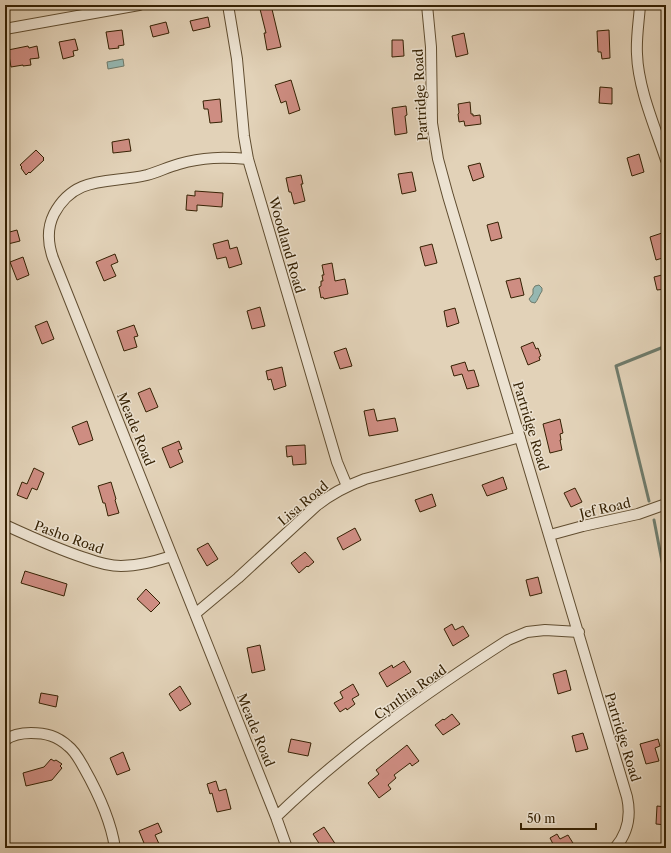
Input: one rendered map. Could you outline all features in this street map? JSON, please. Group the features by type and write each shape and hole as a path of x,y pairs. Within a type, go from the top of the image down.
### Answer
{"street":[{"path":"5,29 139,5"},
{"name":"Woodland Road","path":"228,5 237,59 244,136 248,159 335,455 347,486"},
{"name":"Partridge Road","path":"427,5 431,48 432,123 436,147 448,196 624,782 629,804 626,828 621,841 615,848"},
{"path":"640,5 637,41 638,70 642,89 666,160"},
{"name":"Meade Road","path":"248,159 226,157 212,158 180,164 146,175 106,180 83,186 70,193 57,209 53,216 49,234 49,243 53,258 276,817 287,848"},
{"name":"Lisa Road","path":"195,614 238,578 326,498 337,491 365,479 520,436"},
{"name":"Jef Road","path":"550,535 638,514 666,504"},
{"name":"Pasho Road","path":"5,525 60,549 97,562 112,565 137,565 154,562 172,556"},
{"name":"Cynthia Road","path":"276,817 300,794 365,740 406,709 508,640 527,632 545,630 578,632"},
{"path":"5,740 8,737 25,733 40,733 56,737 70,747 80,761 93,785 109,822 115,848"}],"water":[{"path":"123,59 124,66 108,69 107,62"},
{"path":"539,285 542,288 542,291 535,303 531,302 529,299 533,294 533,289 535,286"}],"building":[{"path":"259,5 271,5 281,47 267,50 264,33 266,33"},
{"path":"208,17 210,27 193,31 190,21"},
{"path":"166,22 169,33 153,37 150,26"},
{"path":"122,30 124,45 118,46 119,48 109,49 106,32"},
{"path":"609,30 610,58 602,59 601,52 598,52 597,31"},
{"path":"464,33 468,54 456,57 452,36"},
{"path":"75,39 78,50 73,51 74,56 63,59 59,42"},
{"path":"392,40 403,40 404,56 392,57"},
{"path":"28,46 29,48 37,46 39,58 30,59 31,65 11,67 8,50"},
{"path":"291,80 300,110 289,114 286,101 281,103 275,85"},
{"path":"600,87 612,88 612,104 599,103"},
{"path":"220,99 222,122 210,123 208,109 204,109 203,101"},
{"path":"470,102 471,114 473,114 473,116 480,115 481,124 465,126 464,121 459,122 458,104"},
{"path":"406,106 407,115 405,116 407,133 395,135 392,108"},
{"path":"129,139 131,151 113,153 112,142"},
{"path":"36,150 44,158 44,160 26,175 20,165"},
{"path":"639,154 644,172 632,176 627,158"},
{"path":"480,163 484,177 473,181 468,166"},
{"path":"412,172 416,191 402,194 398,174"},
{"path":"301,175 303,184 301,184 305,201 294,204 291,192 289,192 286,178"},
{"path":"195,191 223,193 222,207 197,205 197,211 186,210 187,195 195,196"},
{"path":"498,222 502,238 491,241 487,225"},
{"path":"17,230 20,241 8,244 6,233"},
{"path":"662,233 666,257 656,260 650,237"},
{"path":"228,240 230,249 237,247 242,264 229,268 226,257 217,259 213,244"},
{"path":"432,244 437,263 425,266 420,247"},
{"path":"115,254 118,262 111,265 116,276 104,281 96,262"},
{"path":"23,257 29,275 17,280 10,262"},
{"path":"332,263 335,281 345,279 348,294 324,299 323,297 321,298 319,287 321,286 321,281 323,281 322,275 324,275 322,265"},
{"path":"666,274 666,289 657,290 654,277"},
{"path":"520,278 524,295 511,298 506,281"},
{"path":"260,307 265,326 252,329 247,311"},
{"path":"455,308 459,323 447,327 444,311"},
{"path":"47,321 54,339 42,344 35,326"},
{"path":"134,325 138,336 134,337 137,347 124,351 117,331"},
{"path":"533,342 536,349 538,348 541,356 539,357 540,360 528,365 521,347"},
{"path":"346,348 352,366 340,369 334,352"},
{"path":"465,362 468,371 474,370 479,386 467,389 462,374 454,376 451,366"},
{"path":"282,367 286,386 274,390 271,379 268,380 266,371"},
{"path":"150,388 158,407 146,412 138,393"},
{"path":"374,409 377,421 395,418 398,431 369,436 364,411"},
{"path":"560,419 563,433 560,434 562,450 550,453 543,424"},
{"path":"87,421 93,440 79,445 72,427"},
{"path":"179,441 182,449 178,450 183,462 170,468 162,448"},
{"path":"305,445 306,464 293,465 292,456 287,457 286,446"},
{"path":"34,468 44,473 37,490 32,488 27,499 17,495 22,482 27,484"},
{"path":"503,477 507,489 487,496 482,485"},
{"path":"111,482 119,513 108,516 105,503 103,503 98,486"},
{"path":"575,488 582,502 571,507 564,493"},
{"path":"432,494 436,506 420,512 415,500"},
{"path":"355,528 361,540 343,550 337,538"},
{"path":"208,543 218,559 207,566 197,549"},
{"path":"305,552 314,562 299,573 291,563"},
{"path":"25,571 67,584 64,596 21,583"},
{"path":"538,577 542,593 530,596 526,580"},
{"path":"146,589 160,603 151,612 137,599"},
{"path":"452,624 455,630 463,626 469,636 453,646 444,629"},
{"path":"260,645 265,670 252,673 247,648"},
{"path":"404,661 411,672 387,687 379,673 392,665 393,668"},
{"path":"566,670 571,690 558,694 553,674"},
{"path":"353,684 359,695 352,699 355,704 347,710 346,708 340,712 334,703 343,698 340,692"},
{"path":"180,686 191,704 180,711 169,694"},
{"path":"41,693 58,696 56,707 39,703"},
{"path":"452,714 460,724 443,735 435,725"},
{"path":"583,733 588,749 576,752 572,736"},
{"path":"291,739 311,743 308,756 288,752"},
{"path":"658,739 660,746 655,748 659,761 646,764 640,744"},
{"path":"407,745 419,761 412,766 410,763 394,775 396,778 388,785 391,789 379,798 368,783 379,774 376,770"},
{"path":"123,752 130,770 117,775 110,758"},
{"path":"51,759 62,764 60,766 62,768 52,780 26,786 23,773 44,767"},
{"path":"216,781 219,791 226,789 231,809 217,812 212,793 210,794 207,784"},
{"path":"657,806 666,807 666,825 656,824"},
{"path":"158,823 162,832 155,835 160,846 155,848 146,848 139,831"},
{"path":"324,827 336,845 331,848 322,848 313,834"},
{"path":"557,834 560,839 568,835 576,848 555,848 550,838"}],"waterway":[{"path":"649,501 616,366 666,346"},
{"path":"654,520 666,582"}]}
